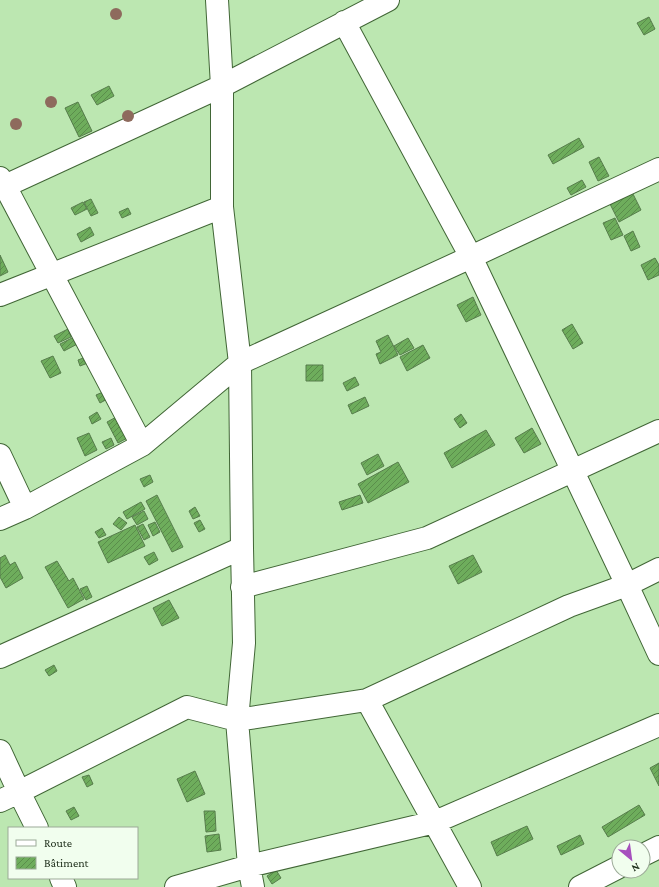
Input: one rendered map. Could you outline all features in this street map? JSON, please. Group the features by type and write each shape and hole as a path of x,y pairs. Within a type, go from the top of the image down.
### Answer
{"street":[{"path":"217,0 222,86 222,207 240,363 244,643 237,720 249,866 253,887"},
{"path":"142,445 2,182 222,86 388,0"},
{"path":"344,22 471,257 659,654"},
{"path":"0,519 24,508 142,445 240,363 471,257 657,175"},
{"path":"0,295 222,207"},
{"path":"242,587 427,538 659,431"},
{"path":"0,455 24,508"},
{"path":"0,657 242,548"},
{"path":"10,796 187,707 237,720 367,700 569,606 627,585 659,569"},
{"path":"367,700 470,887"},
{"path":"176,887 249,866 435,822 659,725"},
{"path":"0,751 10,796 35,827"},
{"path":"580,887 611,871"}],"building":[{"path":"649,17 655,29 644,35 637,23"},
{"path":"109,86 114,96 97,105 91,95"},
{"path":"78,102 92,131 79,137 65,108"},
{"path":"579,138 584,147 553,164 548,155"},
{"path":"599,157 609,176 598,181 589,162"},
{"path":"582,180 586,187 571,195 567,188"},
{"path":"631,190 641,210 619,222 609,202"},
{"path":"91,199 98,213 91,216 84,202"},
{"path":"83,202 87,209 75,215 71,208"},
{"path":"128,208 131,214 122,218 119,212"},
{"path":"615,218 623,235 611,240 603,223"},
{"path":"90,227 94,235 81,242 77,234"},
{"path":"633,231 640,247 631,251 624,236"},
{"path":"0,255 8,272 0,276"},
{"path":"655,258 659,265 659,275 648,280 641,265"},
{"path":"473,297 481,315 466,322 457,305"},
{"path":"572,324 583,343 573,349 562,330"},
{"path":"68,329 71,337 58,343 54,336"},
{"path":"388,335 398,355 380,364 376,354 381,352 376,341"},
{"path":"76,336 85,340 64,351 60,344"},
{"path":"408,338 414,348 400,355 394,346"},
{"path":"423,345 430,358 407,371 400,357"},
{"path":"91,355 93,361 80,366 78,360"},
{"path":"53,356 61,373 50,378 41,361"},
{"path":"306,365 323,365 323,381 306,381"},
{"path":"355,377 359,385 347,391 343,383"},
{"path":"110,389 113,396 100,403 96,395"},
{"path":"365,397 369,406 352,414 348,405"},
{"path":"97,412 101,419 92,424 89,417"},
{"path":"461,414 467,423 460,428 454,419"},
{"path":"120,415 131,436 118,443 107,422"},
{"path":"532,428 541,444 524,453 515,438"},
{"path":"486,430 495,445 452,468 444,453"},
{"path":"89,433 97,450 85,456 77,438"},
{"path":"111,438 114,445 106,449 102,442"},
{"path":"378,454 384,466 367,475 361,463"},
{"path":"398,462 409,482 368,503 358,484"},
{"path":"150,475 153,482 144,487 140,479"},
{"path":"157,495 183,547 172,552 146,501"},
{"path":"360,495 363,503 342,510 339,502"},
{"path":"141,502 145,509 127,519 123,512"},
{"path":"195,507 200,516 193,519 189,511"},
{"path":"144,511 148,519 137,525 132,517"},
{"path":"119,517 127,523 121,530 113,524"},
{"path":"200,520 205,529 199,532 194,523"},
{"path":"155,522 160,532 153,536 148,525"},
{"path":"143,524 150,537 144,540 137,527"},
{"path":"135,525 145,546 108,563 98,542"},
{"path":"102,528 106,535 99,538 95,532"},
{"path":"154,552 158,560 149,565 144,557"},
{"path":"5,555 10,565 15,562 23,578 6,588 0,577 0,558"},
{"path":"473,555 482,572 458,584 449,566"},
{"path":"57,561 69,581 73,578 84,599 68,608 45,567"},
{"path":"87,586 92,597 86,600 80,589"},
{"path":"169,600 179,618 162,626 153,608"},
{"path":"54,665 57,671 49,676 45,670"},
{"path":"659,763 659,786 650,768"},
{"path":"195,771 205,794 187,802 177,779"},
{"path":"89,775 93,784 87,787 82,777"},
{"path":"639,805 645,815 608,837 602,827"},
{"path":"74,807 79,816 71,820 66,811"},
{"path":"204,811 215,811 216,831 206,832"},
{"path":"527,826 533,839 497,856 491,842"},
{"path":"219,834 221,850 207,852 205,836"},
{"path":"580,835 584,844 561,855 557,846"},
{"path":"276,870 281,878 272,884 267,876"}]}
